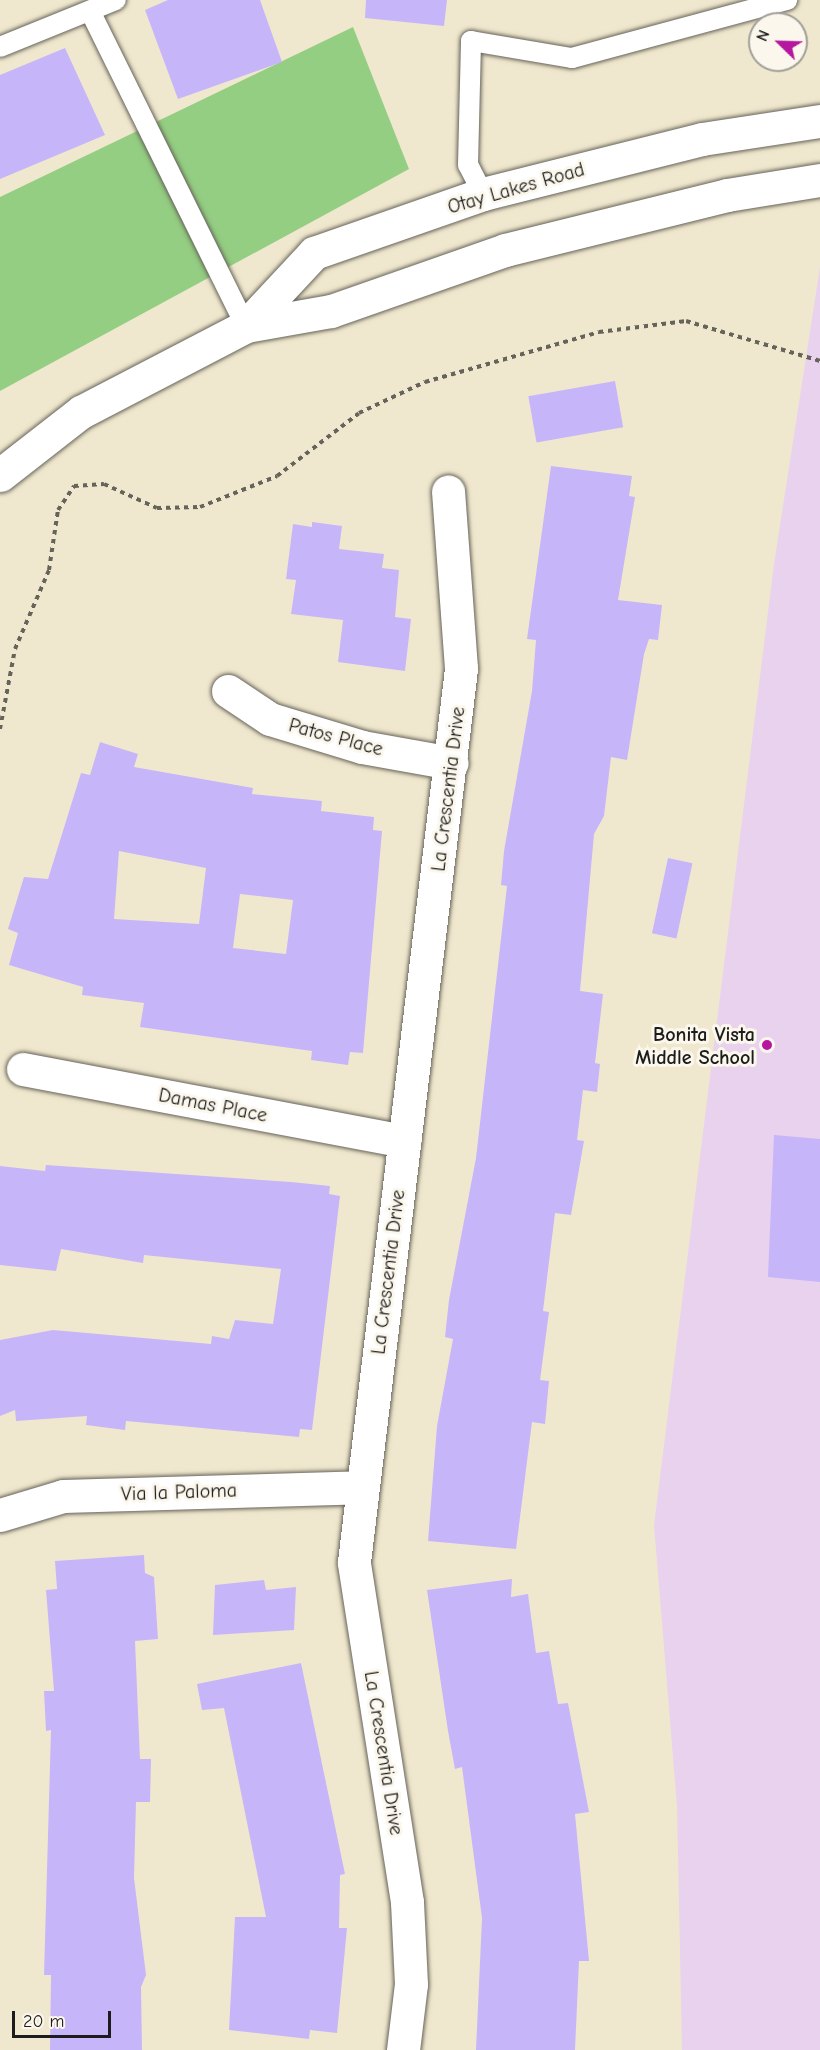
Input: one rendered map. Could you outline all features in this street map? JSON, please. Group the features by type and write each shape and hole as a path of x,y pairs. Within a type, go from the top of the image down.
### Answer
{"street":[{"name":"Otay Lakes Road","path":"246,326 314,253 483,194 702,139 820,121"},
{"name":"Otay Lakes Road","path":"0,475 81,412 246,326 332,311 505,250 727,195 820,180"},
{"name":"La Crescentia Drive","path":"403,2050 411,1943 354,1562 361,1487 452,762 463,642 448,491"},
{"name":"Patos Place","path":"228,691 270,719 363,747 452,762"},
{"name":"Damas Place","path":"22,1069 404,1141"},
{"name":"Via la Paloma","path":"0,1515 63,1496 361,1487"}],"lane":[{"path":"0,47 116,0"},
{"path":"483,194 468,165 471,40 572,58 787,0"},
{"path":"90,11 246,326"}],"path":[{"path":"0,729 15,649 48,570 58,510 74,486 104,484 157,508 200,507 277,476 359,413 425,382 599,332 686,321 820,362"}],"shaded area":[{"name":"Bonita Vista Middle School","path":"820,267 820,2050 682,2050 677,1806 654,1525 774,564"}],"green space":[{"path":"353,27 409,169 0,391 0,197"}],"building":[{"path":"168,0 260,0 282,62 178,99 145,10"},
{"path":"366,0 447,0 444,26 365,18"},
{"path":"65,48 105,135 0,179 0,75"},
{"path":"615,381 623,427 536,443 528,396"},
{"path":"551,466 632,476 629,496 635,497 618,600 662,605 658,640 649,639 644,654 627,760 611,757 604,816 594,834 580,991 603,994 595,1063 600,1064 597,1092 583,1090 577,1140 584,1141 571,1215 555,1213 543,1311 549,1312 540,1380 549,1381 545,1424 532,1422 516,1549 428,1541 437,1426 453,1339 445,1337 449,1300 476,1158 507,886 501,885 504,851 532,691 536,640 527,639"},
{"path":"312,522 342,526 339,549 384,554 382,568 399,570 395,617 411,619 405,671 338,662 343,620 291,614 296,580 286,579 293,524 312,527"},
{"path":"100,742 138,754 134,767 253,788 252,794 322,801 321,811 374,817 373,830 382,831 363,1053 350,1052 348,1065 311,1060 312,1051 140,1027 144,1003 82,995 83,987 9,965 18,933 8,929 24,877 48,879 81,773 90,775","holes":["119,851 206,868 199,924 114,919","240,894 293,900 286,954 233,948"]},
{"path":"668,858 692,863 676,939 652,933"},
{"path":"774,1135 820,1139 820,1282 768,1277"},
{"path":"46,1165 330,1186 329,1194 340,1196 312,1430 300,1429 299,1437 126,1421 125,1430 86,1425 87,1416 16,1421 15,1410 0,1416 0,1340 53,1330 211,1344 212,1336 229,1339 235,1320 273,1324 281,1269 144,1255 143,1263 61,1249 56,1271 0,1265 0,1166 45,1171"},
{"path":"144,1555 145,1573 154,1577 158,1639 135,1641 140,1759 151,1759 150,1802 136,1802 134,1878 146,1975 141,1987 142,2050 50,2050 51,1975 44,1975 51,1730 46,1731 44,1691 54,1691 46,1590 57,1589 55,1561"},
{"path":"512,1579 511,1597 528,1594 536,1653 549,1651 558,1704 568,1703 589,1812 575,1814 589,1961 579,1961 575,2050 476,2050 482,1918 462,1767 455,1769 427,1590"},
{"path":"264,1580 266,1590 296,1587 294,1630 213,1635 215,1585"},
{"path":"301,1663 345,1874 340,1875 339,1928 347,1928 337,2033 310,2030 309,2039 229,2030 235,1917 266,1917 224,1708 202,1710 197,1684"}],"place":[{"name":"Bonita Vista Middle School","path":"767,1045"}]}
